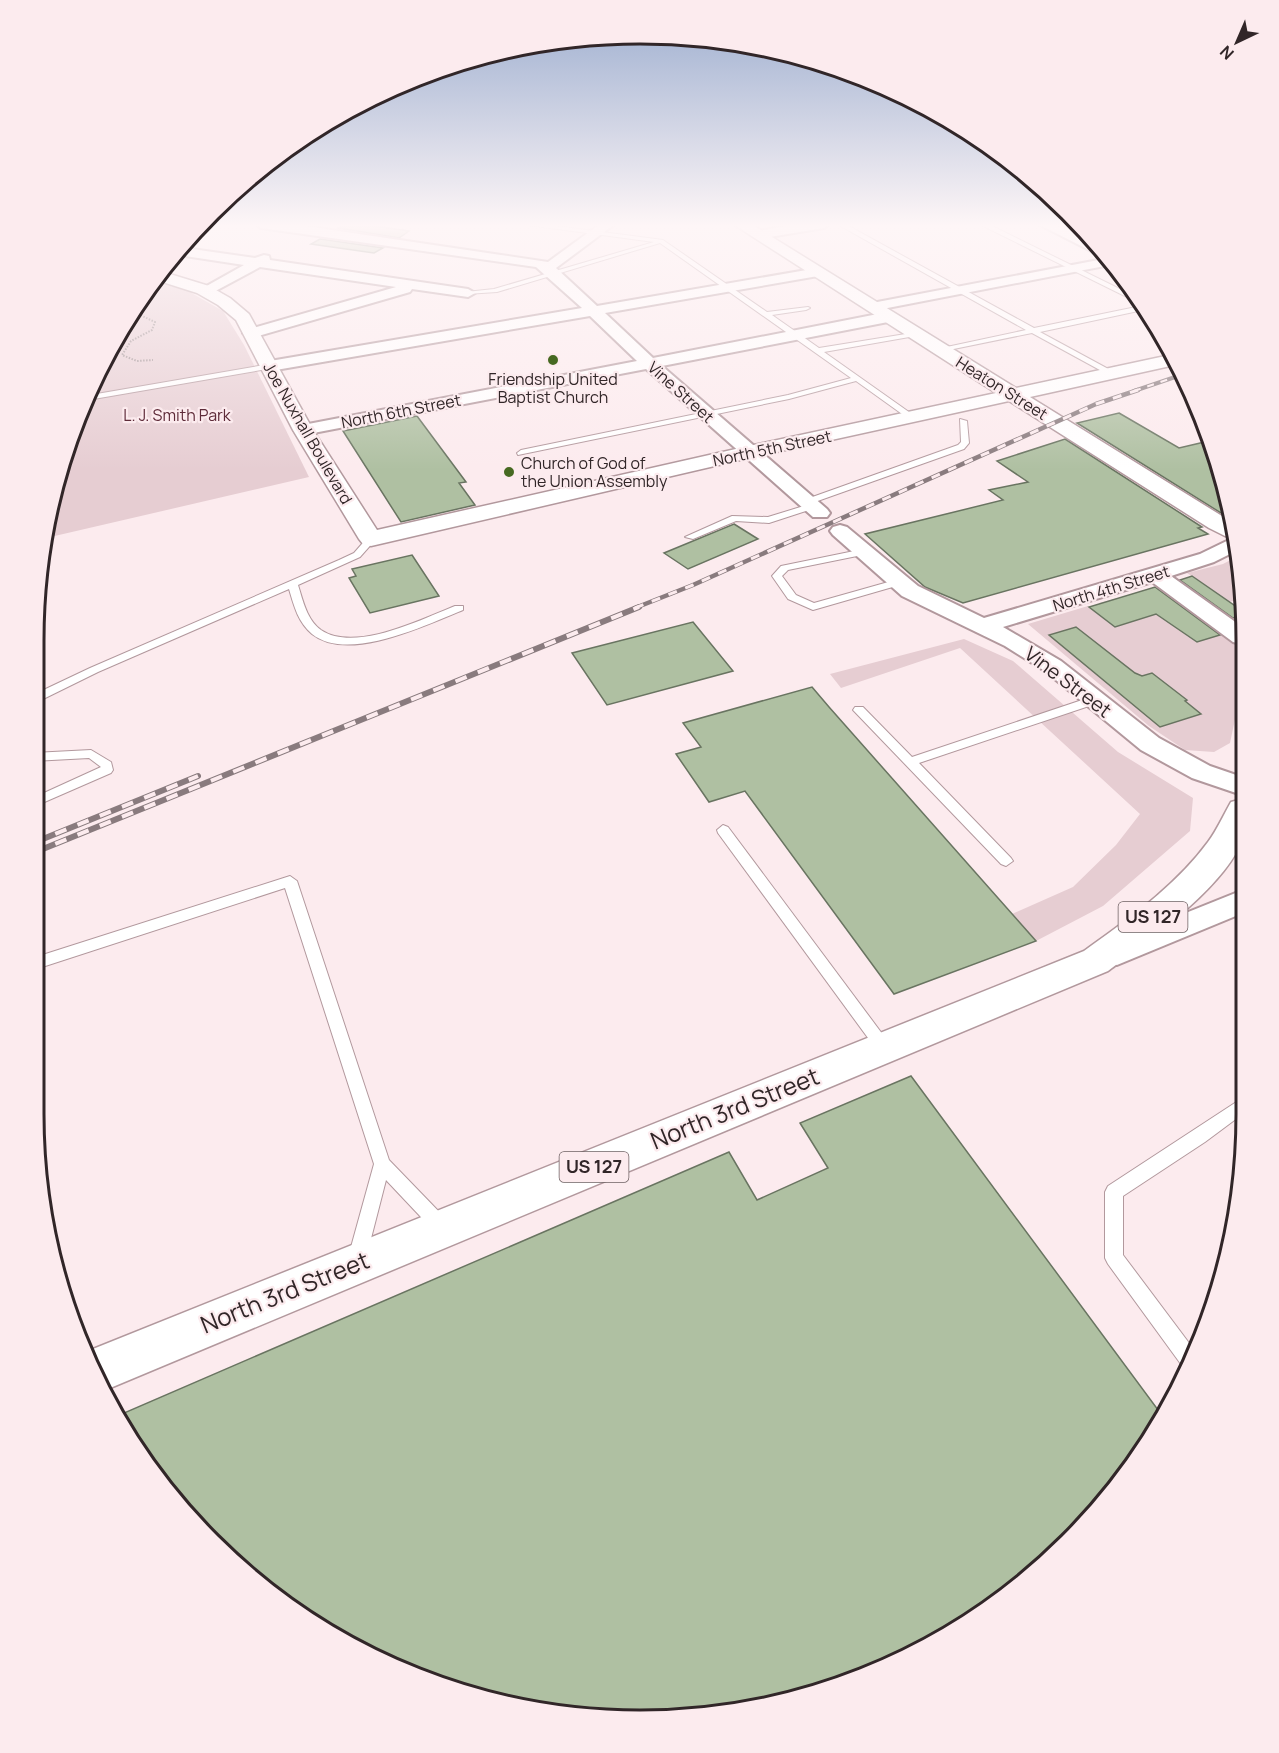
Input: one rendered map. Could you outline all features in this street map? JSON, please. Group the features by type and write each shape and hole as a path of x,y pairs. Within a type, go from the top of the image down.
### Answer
{"main road":[{"name":"Joe Nuxhall Boulevard","path":"232,306 243,318 303,430 371,539"},
{"name":"Heaton Street","path":"870,306 1225,526"},
{"name":"North 5th Street","path":"371,539 749,452 1166,361"},
{"name":"US 127","path":"1096,961 1160,912 1206,867 1219,851 1236,821"},
{"name":"North 3rd Street","path":"101,1369 1096,961"}],"street":[{"path":"251,333 346,306"},
{"name":"Vine Street","path":"586,306 813,507"},
{"path":"270,366 615,306"},
{"name":"North 6th Street","path":"303,430 793,335 902,306"},
{"name":"Vine Street","path":"840,531 910,591 983,626 1053,666 1150,744 1201,772 1236,784"},
{"name":"North 4th Street","path":"983,626 1207,558 1228,547"},
{"path":"1155,574 1236,633"},
{"name":"North 3rd Street","path":"1096,961 1236,904"}],"lane":[{"path":"754,306 912,417"},
{"path":"987,306 1109,373"},
{"path":"766,314 806,308"},
{"path":"942,350 1136,309"},
{"path":"816,351 915,334"},
{"path":"95,397 270,366"},
{"path":"521,453 707,415 856,379"},
{"path":"690,537 735,518 769,520 813,507 962,447 965,443 963,421"},
{"path":"44,695 94,670 357,555 371,539"},
{"path":"864,552 784,568 777,576 792,597 813,607 899,582"},
{"path":"293,584 296,606 305,622 324,636 346,643 371,639 459,608"},
{"path":"910,762 1094,700"},
{"path":"859,710 1006,861"},
{"path":"44,756 91,754 107,765 107,770 44,798"},
{"path":"723,830 884,1048"},
{"path":"44,960 290,881 382,1164 443,1229"},
{"path":"1185,1353 1113,1258 1114,1192 1199,1137 1236,1110"},
{"path":"355,1265 382,1164"}],"path":[{"path":"140,315 155,322 152,330 131,341 122,355 137,361 153,360"}],"green space":[{"name":"L. J. Smith Park","path":"146,306 214,306 223,311 244,345 309,477 53,536 64,485 89,411 123,341"},
{"path":"1230,560 1234,601 1211,608 1195,597 1214,591 1187,573"},
{"path":"1160,587 1186,608 1236,641 1236,714 1230,743 1214,752 1185,750 1149,726 1028,624 1088,606 1115,627 1120,619 1099,603"},
{"path":"964,639 1013,661 1118,752 1193,798 1190,831 1103,906 1036,941 1012,914 1073,887 1116,845 1140,814 960,648 841,688 830,674"}],"building":[{"path":"1119,413 1179,448 1202,443 1222,513 1077,423"},
{"path":"417,416 466,482 459,483 475,505 401,522 343,431"},
{"path":"1065,439 1202,527 1198,528 1208,534 963,603 925,587 865,534 1003,500 989,490 1028,482 997,461"},
{"path":"734,524 758,539 688,569 664,553"},
{"path":"412,555 439,596 370,613 349,578 356,576 352,569"},
{"path":"1192,576 1234,605 1235,617 1233,618 1180,580"},
{"path":"1155,587 1220,635 1197,642 1156,614 1115,627 1089,607"},
{"path":"693,622 733,671 607,705 572,653"},
{"path":"1076,627 1135,673 1142,676 1152,673 1201,714 1160,727 1049,635"},
{"path":"812,687 1036,941 894,994 745,791 709,802 676,754 701,747 683,723"},
{"path":"911,1076 1157,1409 1135,1445 1088,1506 1032,1562 971,1609 937,1630 868,1664 831,1678 756,1698 717,1704 640,1710 562,1704 523,1698 448,1678 411,1664 341,1630 308,1609 247,1562 191,1506 144,1445 124,1413 729,1152 757,1200 828,1168 800,1123"}],"railway":[{"path":"1134,391 1175,377"},
{"path":"635,608 693,585 1096,404 1138,390"},
{"path":"44,849 639,607"},
{"path":"44,839 198,776"}],"place":[{"name":"Friendship United Baptist Church","path":"553,360"},
{"name":"Church of God of the Union Assembly","path":"509,472"}]}
